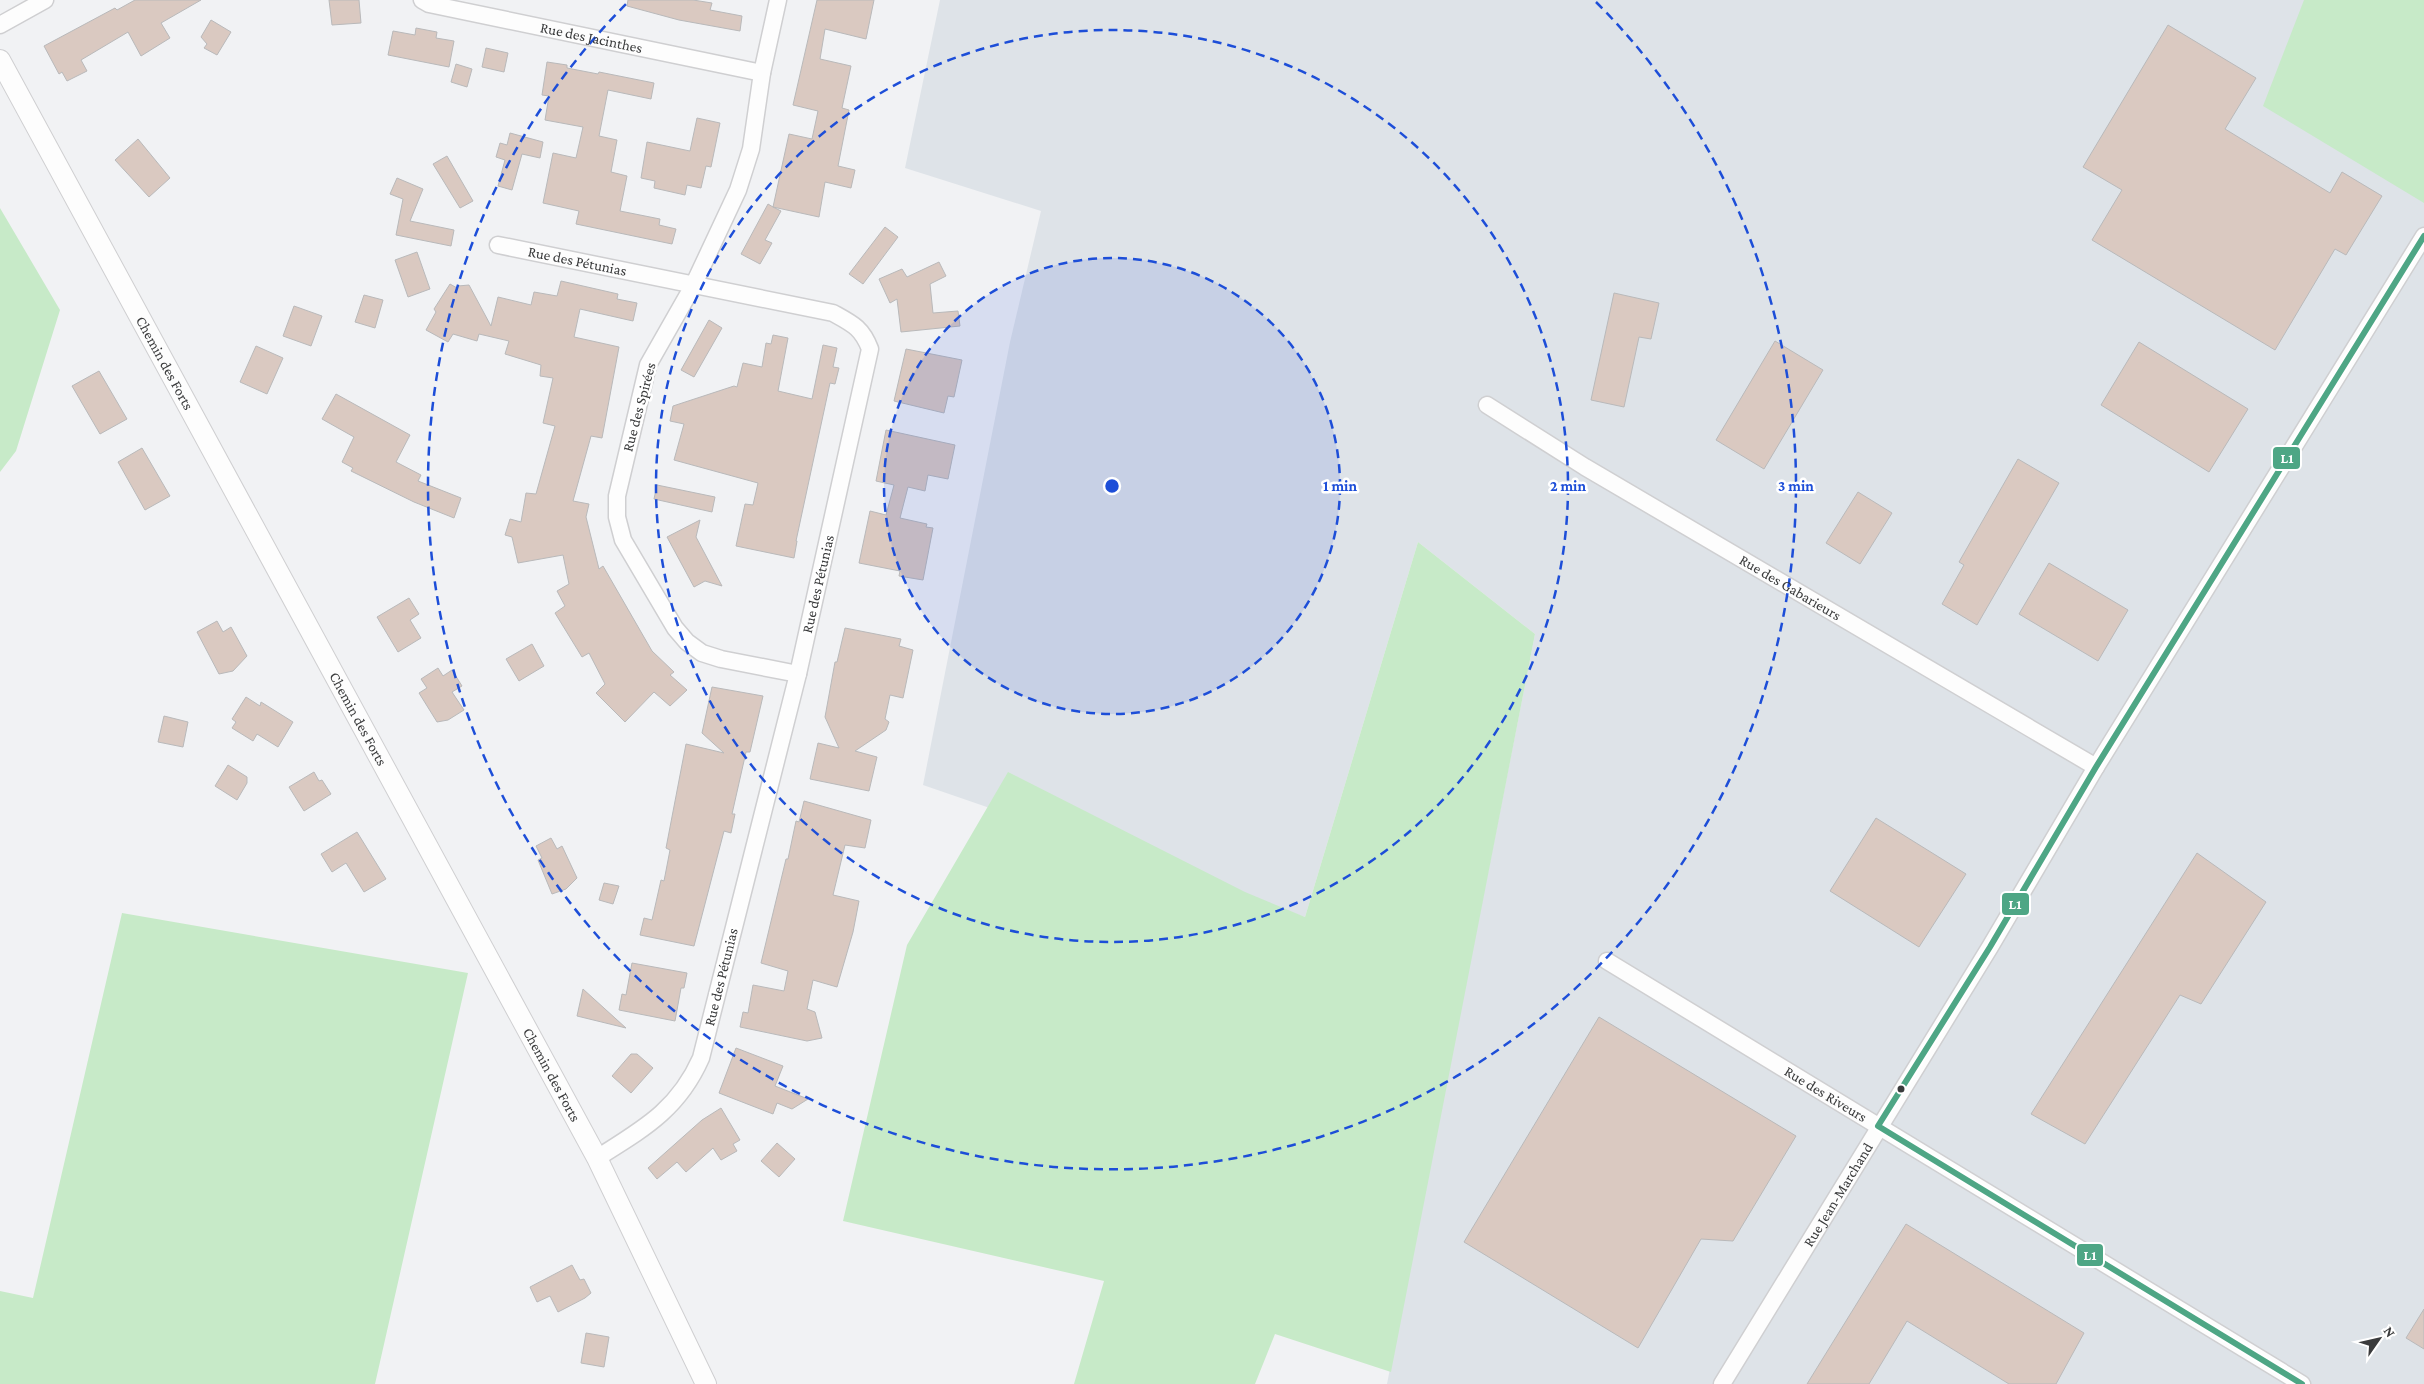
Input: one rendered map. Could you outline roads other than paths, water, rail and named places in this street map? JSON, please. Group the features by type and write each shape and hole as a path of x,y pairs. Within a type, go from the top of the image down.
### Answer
{"street":[{"path":"0,25 45,0"},
{"name":"Rue des Jacinthes","path":"422,0 439,6 762,73"},
{"name":"Rue des Spirées","path":"778,0 762,73 751,149 738,190 693,286 648,364 617,496 617,517 624,540 675,628 687,642 702,653 721,659 798,674"},
{"name":"Chemin des Forts","path":"0,60 597,1158 706,1384"},
{"name":"Rue Jean-Marchand","path":"1722,1384 1878,1126 1990,946 2096,767 2424,236"},
{"name":"Rue des Pétunias","path":"498,245 833,313 864,334 870,349 798,674 701,1058 691,1081 673,1104 642,1130 597,1158"},
{"name":"Rue des Gabarieurs","path":"1486,405 1585,467 2096,767"},
{"name":"Rue des Riveurs","path":"1607,961 2302,1384"}]}
